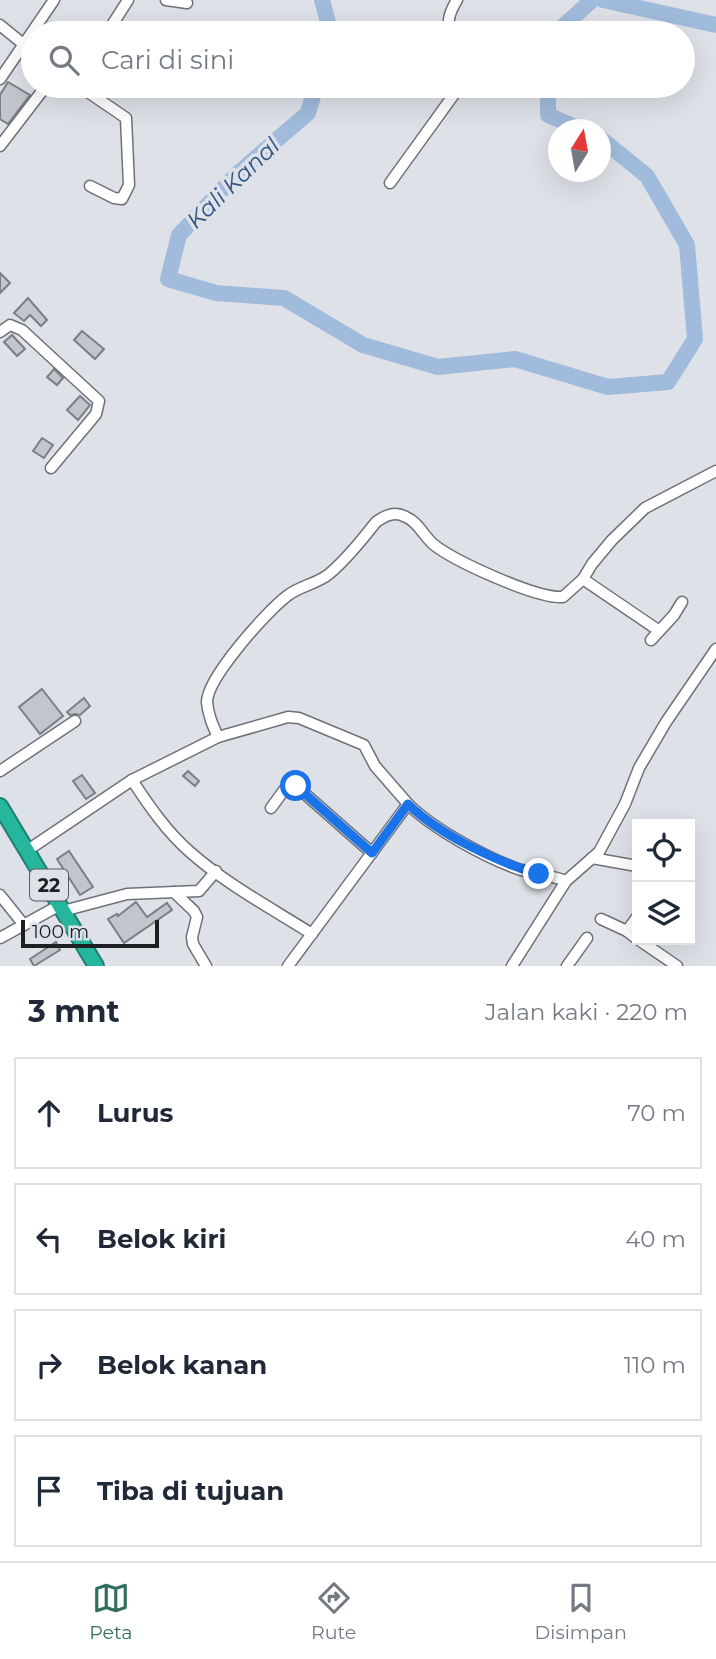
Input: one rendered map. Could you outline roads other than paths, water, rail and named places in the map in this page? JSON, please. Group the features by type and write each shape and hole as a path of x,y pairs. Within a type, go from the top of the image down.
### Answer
{"highway":[{"name":"22","path":"0,806 29,850 96,966"}],"street":[{"path":"39,21 54,0"},
{"path":"115,21 128,0"},
{"path":"166,0 187,3"},
{"path":"449,21 457,0"},
{"path":"0,25 21,42"},
{"path":"0,79 21,47"},
{"path":"0,146 37,98"},
{"path":"90,186 122,199 129,185 128,125 124,115 98,98"},
{"path":"390,183 451,98"},
{"path":"0,332 10,325 22,330 99,401 96,414 51,468"},
{"path":"218,737 207,701 209,689 254,628 288,595 328,575 376,522 390,514 399,514 415,522 425,537 471,567 545,595 563,597 583,579 612,540 645,508 716,471"},
{"path":"583,579 658,630"},
{"path":"651,640 682,602"},
{"path":"512,966 566,881 599,852 625,804 639,768 666,722 716,649"},
{"path":"29,850 132,780 218,737 281,718 299,718 364,745 374,766 408,804 432,824 518,869 566,881"},
{"path":"0,771 75,721"},
{"path":"132,780 148,804 190,853 246,893 312,933"},
{"path":"271,808 287,786 296,786 372,853"},
{"path":"288,966 408,804"},
{"path":"592,858 632,865"},
{"path":"0,938 62,908 127,894 199,891 216,871"},
{"path":"174,892 194,911 198,921 193,932 193,944 206,966"},
{"path":"0,895 24,925"},
{"path":"601,919 632,935"},
{"path":"627,931 632,924"},
{"path":"567,966 587,939"},
{"path":"647,945 677,966"}],"waterway":[{"name":"Kali Kanal","path":"322,0 328,21"},
{"name":"Kali Kanal","path":"569,21 592,0"},
{"name":"Kali Kanal","path":"603,0 716,25"},
{"name":"Kali Kanal","path":"312,98 308,113 237,174 179,235 168,279 216,293 284,298 363,345 438,367 515,359 608,387 668,382 695,339 687,245 647,176 611,147"},
{"name":"Kali Kanal","path":"548,98 548,115 557,119"}]}
